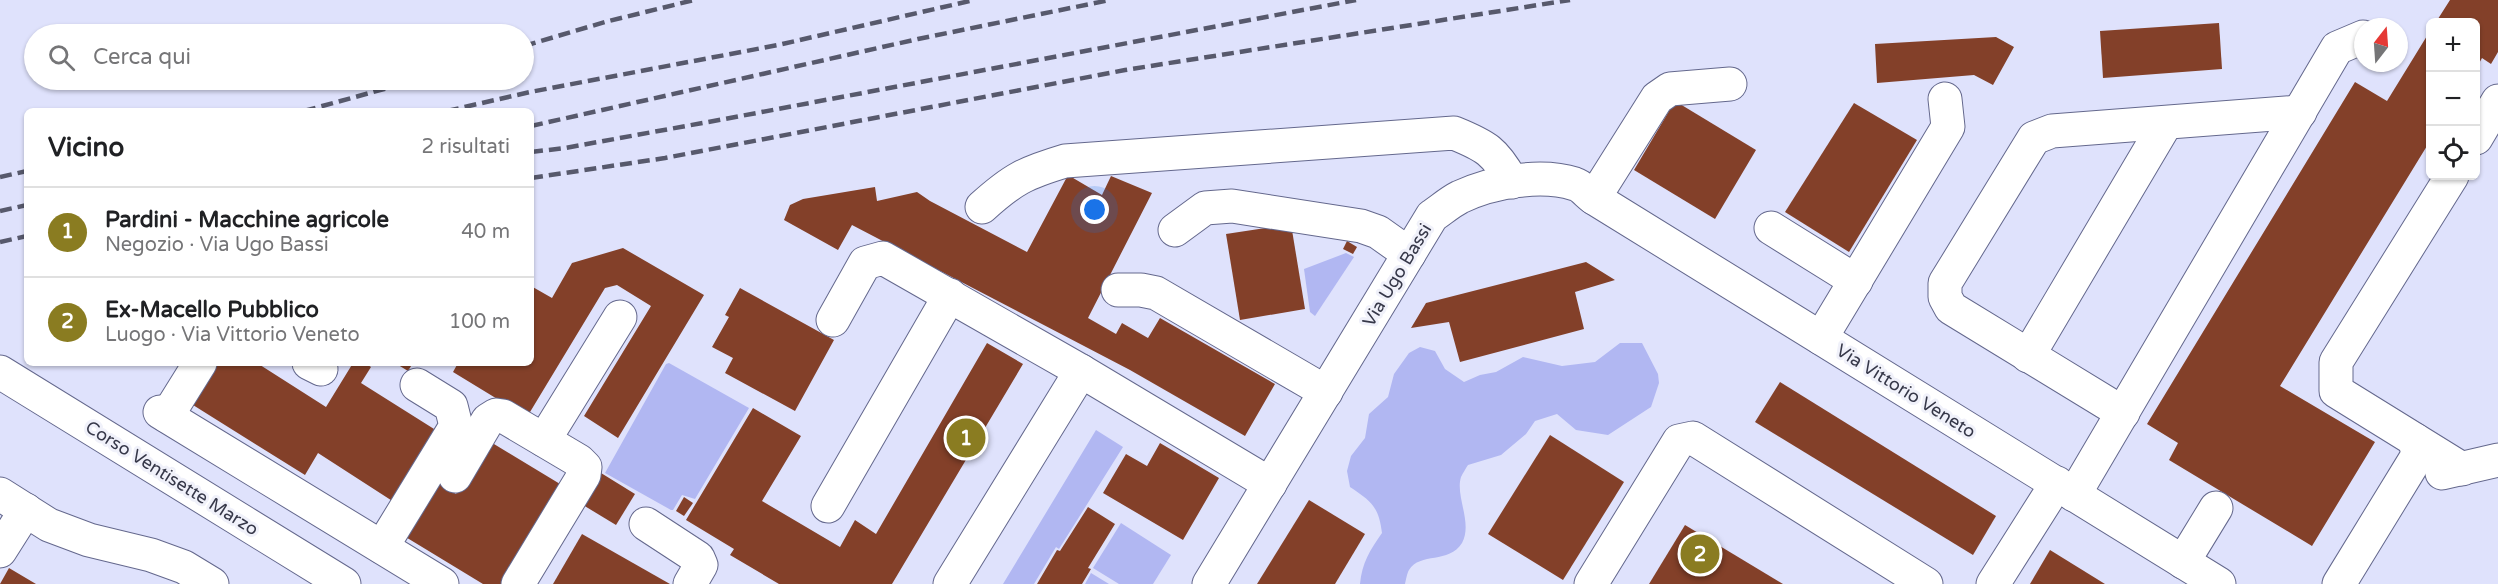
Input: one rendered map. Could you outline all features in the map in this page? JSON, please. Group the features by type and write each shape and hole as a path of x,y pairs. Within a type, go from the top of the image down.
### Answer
{"street":[{"path":"1993,584 2123,413 2337,48 2354,41"},
{"path":"1594,198 1657,98 1670,89 1730,84"},
{"path":"1821,338 1948,127 1945,99"},
{"path":"2480,130 2498,101"},
{"path":"2123,413 1951,308 1945,297 1945,283 2034,138 2052,131 2300,112"},
{"path":"2028,356 2166,123"},
{"path":"982,207 1007,185 1028,172 1065,161 1454,133 1479,143 1500,160 1512,182"},
{"name":"Via Ugo Bassi","path":"1209,584 1432,216 1449,204 1480,189 1512,182 1548,180 1577,184 1594,198"},
{"path":"2450,180 2336,362 2336,391 2462,469"},
{"name":"Via Vittorio Veneto","path":"1594,198 2219,584"},
{"path":"1175,230 1205,208 1232,206 1361,226 1378,232 1409,254"},
{"path":"1771,228 1856,281"},
{"path":"833,320 865,263 883,258 1081,371 1270,483"},
{"path":"1118,290 1141,290 1156,293 1326,392"},
{"path":"828,506 950,295"},
{"path":"544,440 620,317"},
{"path":"198,366 164,414 442,584"},
{"path":"950,584 1081,371"},
{"name":"Corso Ventisette Marzo","path":"0,372 344,584"},
{"path":"382,547 456,426 451,406 417,386"},
{"path":"455,476 488,420 496,415 503,416 579,461 585,467 584,475 518,584"},
{"path":"1590,584 1678,441 1692,438 1926,584"},
{"path":"2339,584 2418,455 2415,440"},
{"path":"2402,483 2498,460"},
{"path":"0,551 13,502 49,525 89,540 152,555 179,576 212,584"},
{"path":"2183,562 2216,508"},
{"path":"645,524 698,558 701,565 690,584"}],"shaded area":[{"path":"1346,253 1354,257 1315,316 1310,312 1304,269"},
{"path":"1620,343 1642,343 1658,374 1659,383 1651,407 1608,435 1576,430 1557,414 1535,421 1526,434 1501,455 1468,465 1465,469 1461,477 1460,493 1466,527 1462,543 1456,549 1450,554 1420,561 1414,565 1408,571 1405,584 1360,584 1367,557 1382,533 1379,517 1373,505 1350,487 1347,471 1351,456 1365,438 1369,414 1388,397 1394,374 1409,353 1420,347 1435,351 1445,369 1464,382 1480,375 1496,372 1523,357 1562,366 1595,362"},
{"path":"669,363 749,408 695,499 682,495 673,510 605,473 666,364"},
{"path":"1096,430 1123,447 1059,549 1056,547 1034,584 1003,584"},
{"path":"1121,523 1171,555 1153,584 1119,584 1093,568"},
{"path":"1091,573 1109,584 1085,584"}],"building":[{"path":"2450,0 2498,0 2498,52 2491,64 2482,58 2480,62 2480,18 2439,18"},
{"path":"2219,23 2222,69 2103,78 2100,31"},
{"path":"1996,37 2014,47 1993,85 1974,75 1877,83 1875,44"},
{"path":"2426,38 2426,148 2280,386 2375,442 2312,546 2169,460 2178,443 2147,424 2355,82 2387,101 2405,72 2408,72 2408,67"},
{"path":"1675,101 1756,150 1715,219 1634,170"},
{"path":"1854,103 1917,140 1849,252 1785,212"},
{"path":"1068,175 1102,195 1111,176 1152,193 1088,318 1116,334 1122,323 1148,338 1160,318 1275,384 1245,436 1130,370 852,225 838,250 784,220 790,205 803,199 875,187 877,201 917,192 1027,252"},
{"path":"1291,224 1305,309 1240,320 1226,234"},
{"path":"1347,241 1357,247 1353,254 1343,249"},
{"path":"623,248 704,295 618,438 584,416 651,306 617,285 605,288 527,417 453,372 456,366 534,366 534,288 552,298 572,263"},
{"path":"1586,262 1615,280 1575,292 1584,329 1460,362 1449,322 1411,328 1426,303"},
{"path":"740,288 834,340 795,411 725,373 733,358 712,347 729,317 725,315"},
{"path":"987,343 1023,364 892,584 779,584 730,555 734,549 686,520 753,408 801,436 762,501 840,547 855,520 876,534"},
{"path":"213,366 262,366 326,407 351,366 370,366 361,383 442,434 397,504 318,453 305,475 193,405"},
{"path":"400,366 411,366 408,371"},
{"path":"1780,382 1996,516 1973,555 1755,422"},
{"path":"1550,435 1624,482 1563,580 1488,534"},
{"path":"489,441 565,487 505,584 483,584 404,536 436,482 456,494"},
{"path":"1160,443 1219,478 1183,540 1103,493 1126,454 1147,466"},
{"path":"601,473 635,494 616,525 583,505"},
{"path":"684,497 693,503 684,516 676,511"},
{"path":"1309,500 1365,534 1335,584 1257,584"},
{"path":"1088,507 1115,524 1088,568 1091,569 1082,584 1037,584 1057,550 1060,551"},
{"path":"1685,525 1783,584 1649,584"},
{"path":"582,534 670,584 553,584"},
{"path":"2050,550 2105,584 2030,584"},
{"path":"9,568 36,584 0,584"}],"railway":[{"path":"534,43 605,22 694,0"},
{"path":"460,108 530,92 778,45 974,0"},
{"path":"534,125 918,39 1110,0"},
{"path":"534,152 730,118 1356,0"},
{"path":"534,178 665,158 1125,70 1570,0"},
{"path":"315,108 381,90"},
{"path":"0,177 24,172"},
{"path":"0,211 24,206"},
{"path":"0,242 24,237"}],"place":[{"name":"Pardini - Macchine agricole","path":"966,438"},
{"name":"Ex-Macello Pubblico","path":"1700,554"}]}
